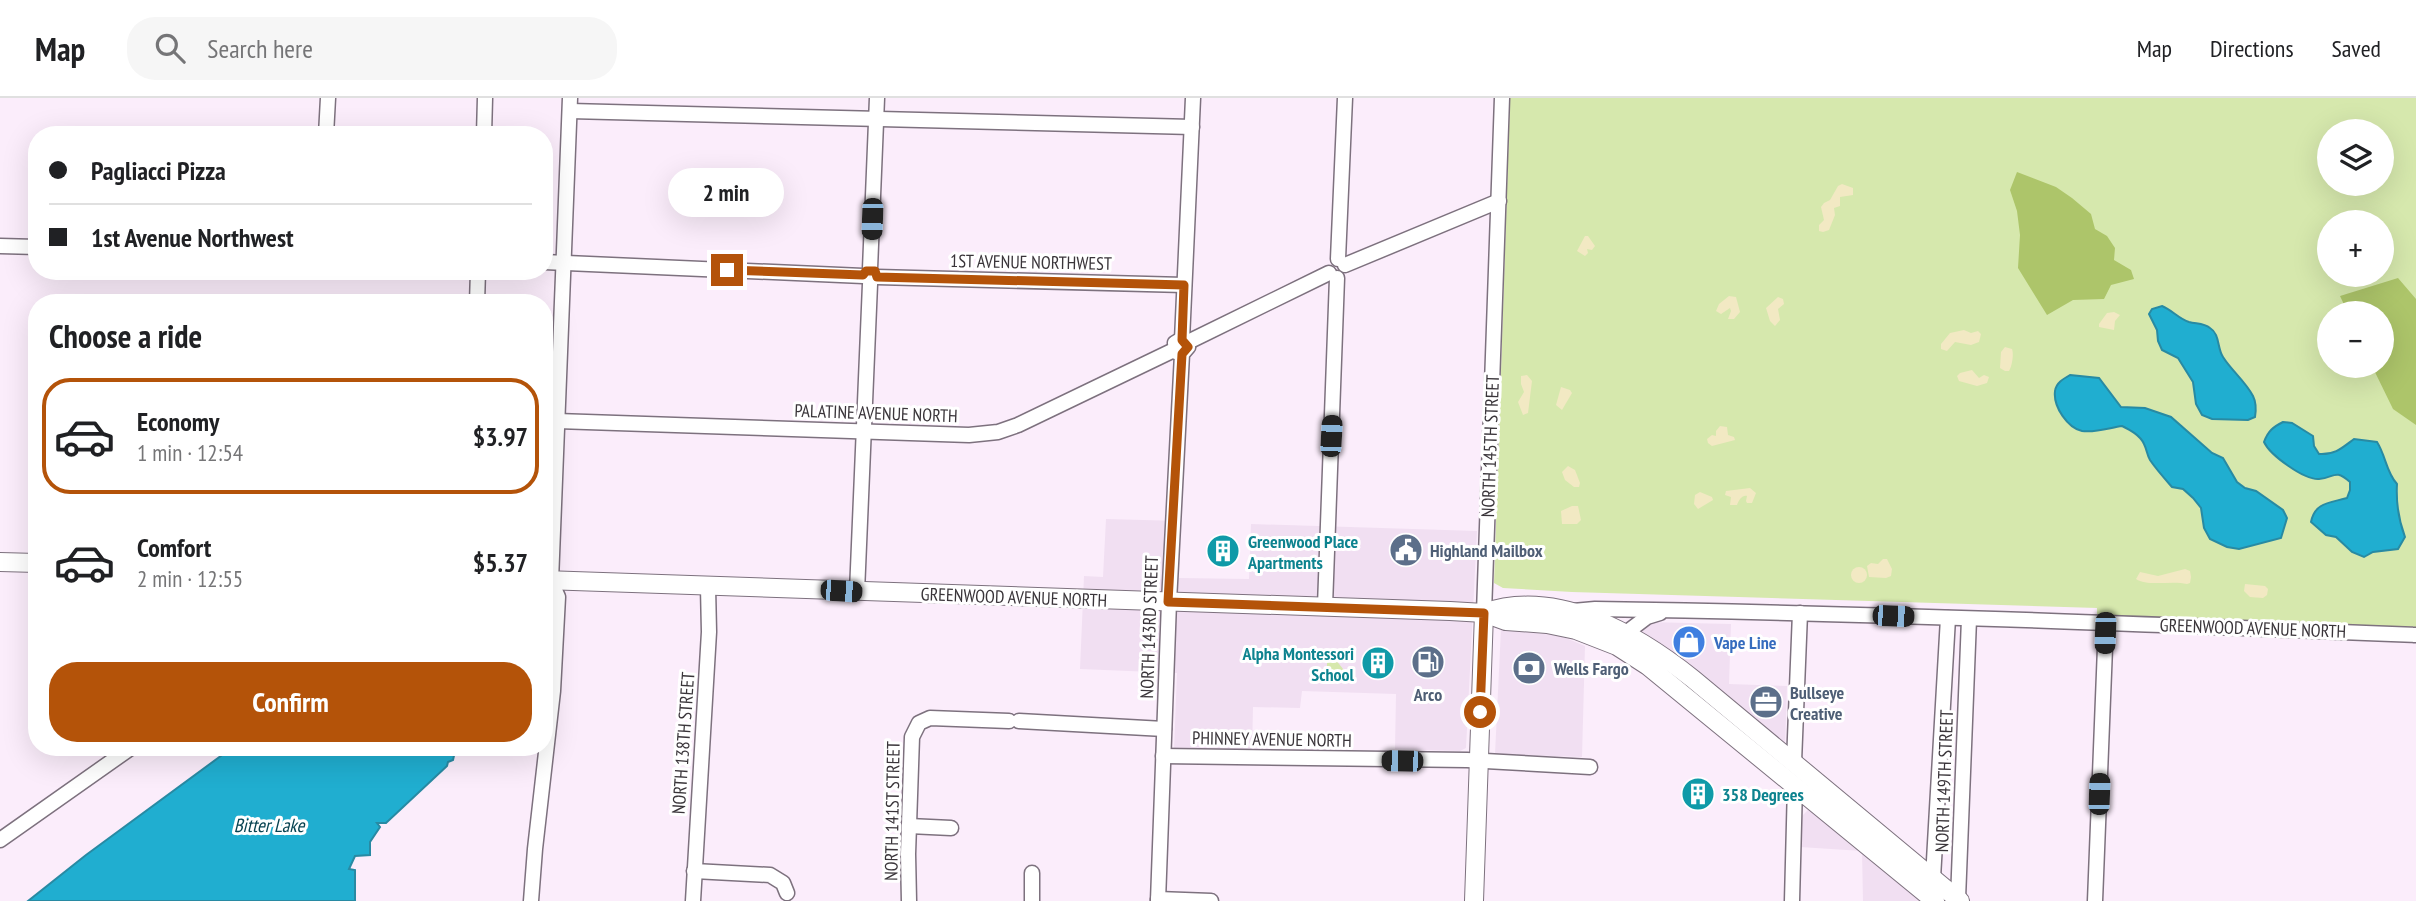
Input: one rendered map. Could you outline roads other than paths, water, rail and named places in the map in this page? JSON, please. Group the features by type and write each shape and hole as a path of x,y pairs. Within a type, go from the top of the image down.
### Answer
{"main road":[{"path":"0,562 28,563"},
{"name":"GREENWOOD AVENUE NORTH","path":"553,580 1484,613 1506,621 1558,626 1601,639"},
{"name":"GREENWOOD AVENUE NORTH","path":"1484,613 1504,606 1568,612"},
{"path":"1568,612 1596,620 1627,634 1686,673 1959,900"},
{"name":"NORTH 145TH STREET","path":"1474,901 1484,613"},
{"path":"1601,639 1655,671 1935,901"}],"street":[{"path":"326,126 328,98"},
{"path":"484,126 485,98"},
{"path":"857,592 877,98"},
{"name":"NORTH 143RD STREET","path":"1158,900 1168,602 1193,98"},
{"path":"1325,606 1345,98"},
{"name":"NORTH 145TH STREET","path":"1484,613 1502,98"},
{"path":"553,492 570,104 877,118 1192,127"},
{"path":"1181,347 1337,269 1499,201"},
{"path":"0,246 28,247"},
{"name":"1ST AVENUE NORTHWEST","path":"553,262 870,276 1184,285"},
{"name":"PALATINE AVENUE NORTH","path":"557,421 969,435 998,432 1181,347"},
{"name":"NORTH 138TH STREET","path":"692,901 709,632 708,587"},
{"path":"553,588 558,597 553,691"},
{"name":"GREENWOOD AVENUE NORTH","path":"1568,612 1595,609 1800,613 2416,635"},
{"name":"GREENWOOD AVENUE NORTH","path":"1601,639 1616,640 1647,617 1671,610"},
{"path":"1794,762 1800,613"},
{"name":"NORTH 149TH STREET","path":"1933,878 1948,618"},
{"name":"NORTH 149TH STREET","path":"1959,900 1969,619"},
{"path":"2095,901 2106,622"},
{"path":"1945,664 1968,665"},
{"name":"NORTH 141ST STREET","path":"909,901 912,737 919,723 930,718 1164,729"},
{"path":"0,840 119,756"},
{"path":"531,901 546,756"},
{"name":"PHINNEY AVENUE NORTH","path":"1163,756 1479,761 1590,767"},
{"path":"1792,901 1796,785"},
{"path":"1938,797 1962,799"},
{"path":"909,826 951,828"},
{"path":"694,872 770,875 783,883 788,893"},
{"path":"1031,901 1032,873"},
{"path":"1158,900 1211,901"}],"water":[{"path":"2162,306 2185,321 2205,325 2213,331 2223,357 2253,396 2255,417 2248,420 2212,419 2202,415 2196,404 2193,382 2178,358 2162,350 2158,341 2157,330 2149,314 2152,309"},
{"path":"2070,375 2099,378 2121,407 2145,408 2171,417 2212,453 2223,458 2237,482 2256,491 2283,510 2287,518 2281,538 2239,549 2210,539 2204,528 2201,508 2183,489 2169,484 2150,460 2137,435 2122,426 2082,431 2067,421 2056,404 2055,391 2058,383"},
{"path":"2283,422 2292,423 2313,436 2314,446 2319,454 2334,452 2354,439 2377,442 2397,484 2398,511 2405,537 2398,549 2373,552 2364,557 2352,552 2336,537 2326,535 2311,522 2320,507 2347,498 2350,482 2337,475 2319,479 2305,475 2288,466 2273,453 2264,442 2271,430"},
{"name":"Bitter Lake","path":"221,756 454,756 447,766 386,823 377,823 380,827 370,842 370,855 355,856 349,869 355,870 355,901 28,901"}],"place":[{"name":"Highland Mailbox","path":"1406,550"},
{"name":"Greenwood Place Apartments","path":"1223,551"},
{"name":"Vape Line","path":"1689,642"},
{"name":"Arco","path":"1428,662"},
{"name":"Alpha Montessori School","path":"1378,663"},
{"name":"Wells Fargo","path":"1529,668"},
{"name":"Bullseye Creative","path":"1766,702"},
{"name":"358 Degrees","path":"1698,794"}]}
